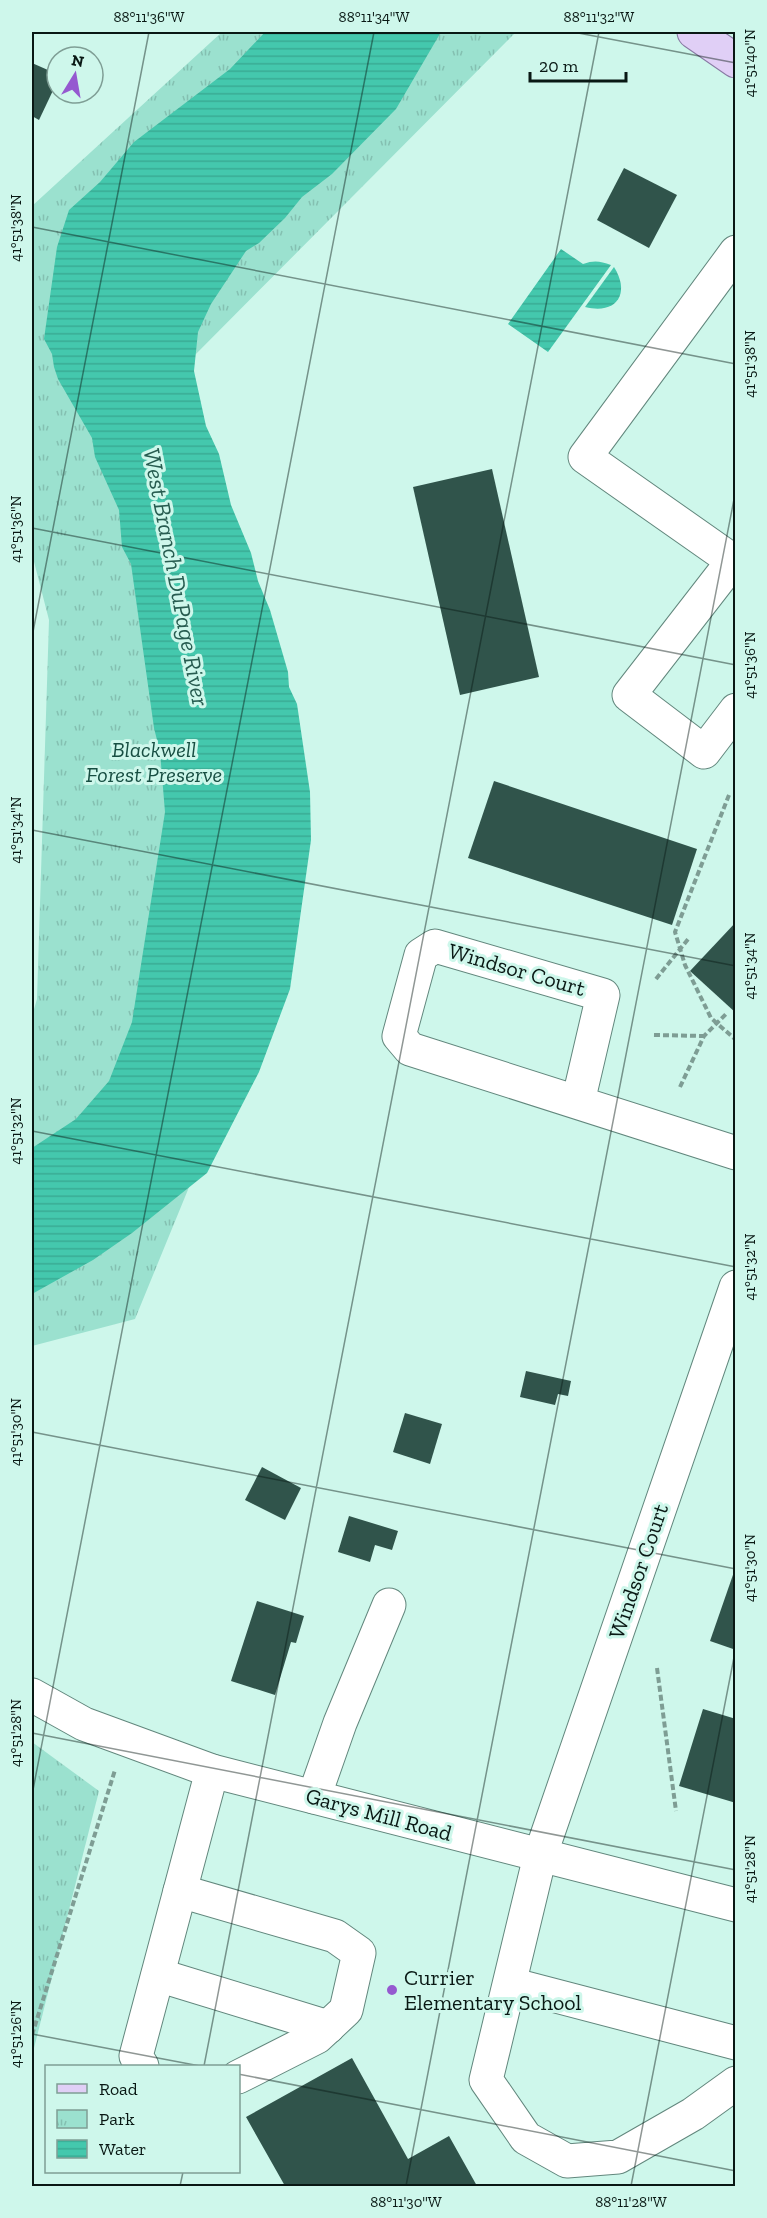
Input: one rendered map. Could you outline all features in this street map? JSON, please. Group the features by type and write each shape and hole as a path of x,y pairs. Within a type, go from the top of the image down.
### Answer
{"main road":[{"path":"694,32 735,61"}],"street":[{"path":"735,252 585,457 734,560 629,695 704,752 735,710"},
{"name":"Windsor Court","path":"578,1102 603,994 435,946 421,955 399,1036 410,1049 735,1154"},
{"name":"Windsor Court","path":"735,1287 540,1856 486,2080 526,2138 567,2161 618,2157 693,2114 735,2082"},
{"path":"314,1797 340,1723 389,1605"},
{"name":"Garys Mill Road","path":"32,1695 84,1724 212,1771 735,1905"},
{"path":"141,2065 136,2056 212,1771"},
{"path":"180,1892 334,1936 359,1953 346,2010 317,2037 240,2076"},
{"path":"158,1975 328,2027"},
{"path":"510,1984 735,2043"}],"path":[{"path":"729,795 675,932 685,965 711,1018 735,1040"},
{"path":"656,979 689,938"},
{"path":"680,1087 704,1036 726,1014"},
{"path":"654,1035 704,1036"},
{"path":"657,1668 676,1811"},
{"path":"32,2035 124,1740"}],"green space":[{"name":"Blackwell Forest Preserve","path":"222,32 516,32 190,360 228,1092 135,1319 32,1346 32,1016 37,999 49,620 32,554 32,206"},
{"path":"32,1742 99,1791 32,2056"}],"water":[{"name":"Blackwell Forest Preserve","path":"265,32 441,32 396,109 332,174 302,197 285,218 259,243 246,251 211,304 198,332 194,371 206,426 219,454 231,505 251,553 288,672 289,687 297,704 310,792 311,840 290,989 259,1072 207,1173 132,1233 93,1260 32,1294 32,1148 76,1119 109,1081 132,1022 165,812 160,752 154,728 131,564 122,547 119,510 95,457 92,438 58,379 52,354 44,339 57,247 69,210 100,182 134,142 230,69"},
{"path":"561,249 583,264 597,262 611,265 548,352 508,324"},
{"path":"614,267 621,286 618,300 605,308 585,307"}],"building":[{"path":"32,63 45,69 46,105 39,120 32,116"},
{"path":"624,168 677,195 649,248 597,220"},
{"path":"492,469 539,677 460,695 413,487"},
{"path":"494,781 697,849 672,925 468,858"},
{"path":"736,922 736,1013 690,971"},
{"path":"526,1371 571,1381 568,1396 558,1394 555,1405 520,1397"},
{"path":"405,1413 442,1424 430,1464 393,1452"},
{"path":"262,1467 301,1488 285,1520 245,1500"},
{"path":"349,1516 398,1531 392,1550 375,1545 370,1562 338,1552"},
{"path":"736,1569 736,1650 710,1641"},
{"path":"257,1601 304,1616 296,1643 291,1642 275,1695 231,1681"},
{"path":"703,1709 736,1719 736,1803 679,1786"},
{"path":"352,2058 408,2159 449,2136 477,2186 285,2186 246,2117"}],"place":[{"name":"Currier Elementary School","path":"392,1990"}],"water label":[{"name":"West Branch DuPage River","path":"176,577"}]}
